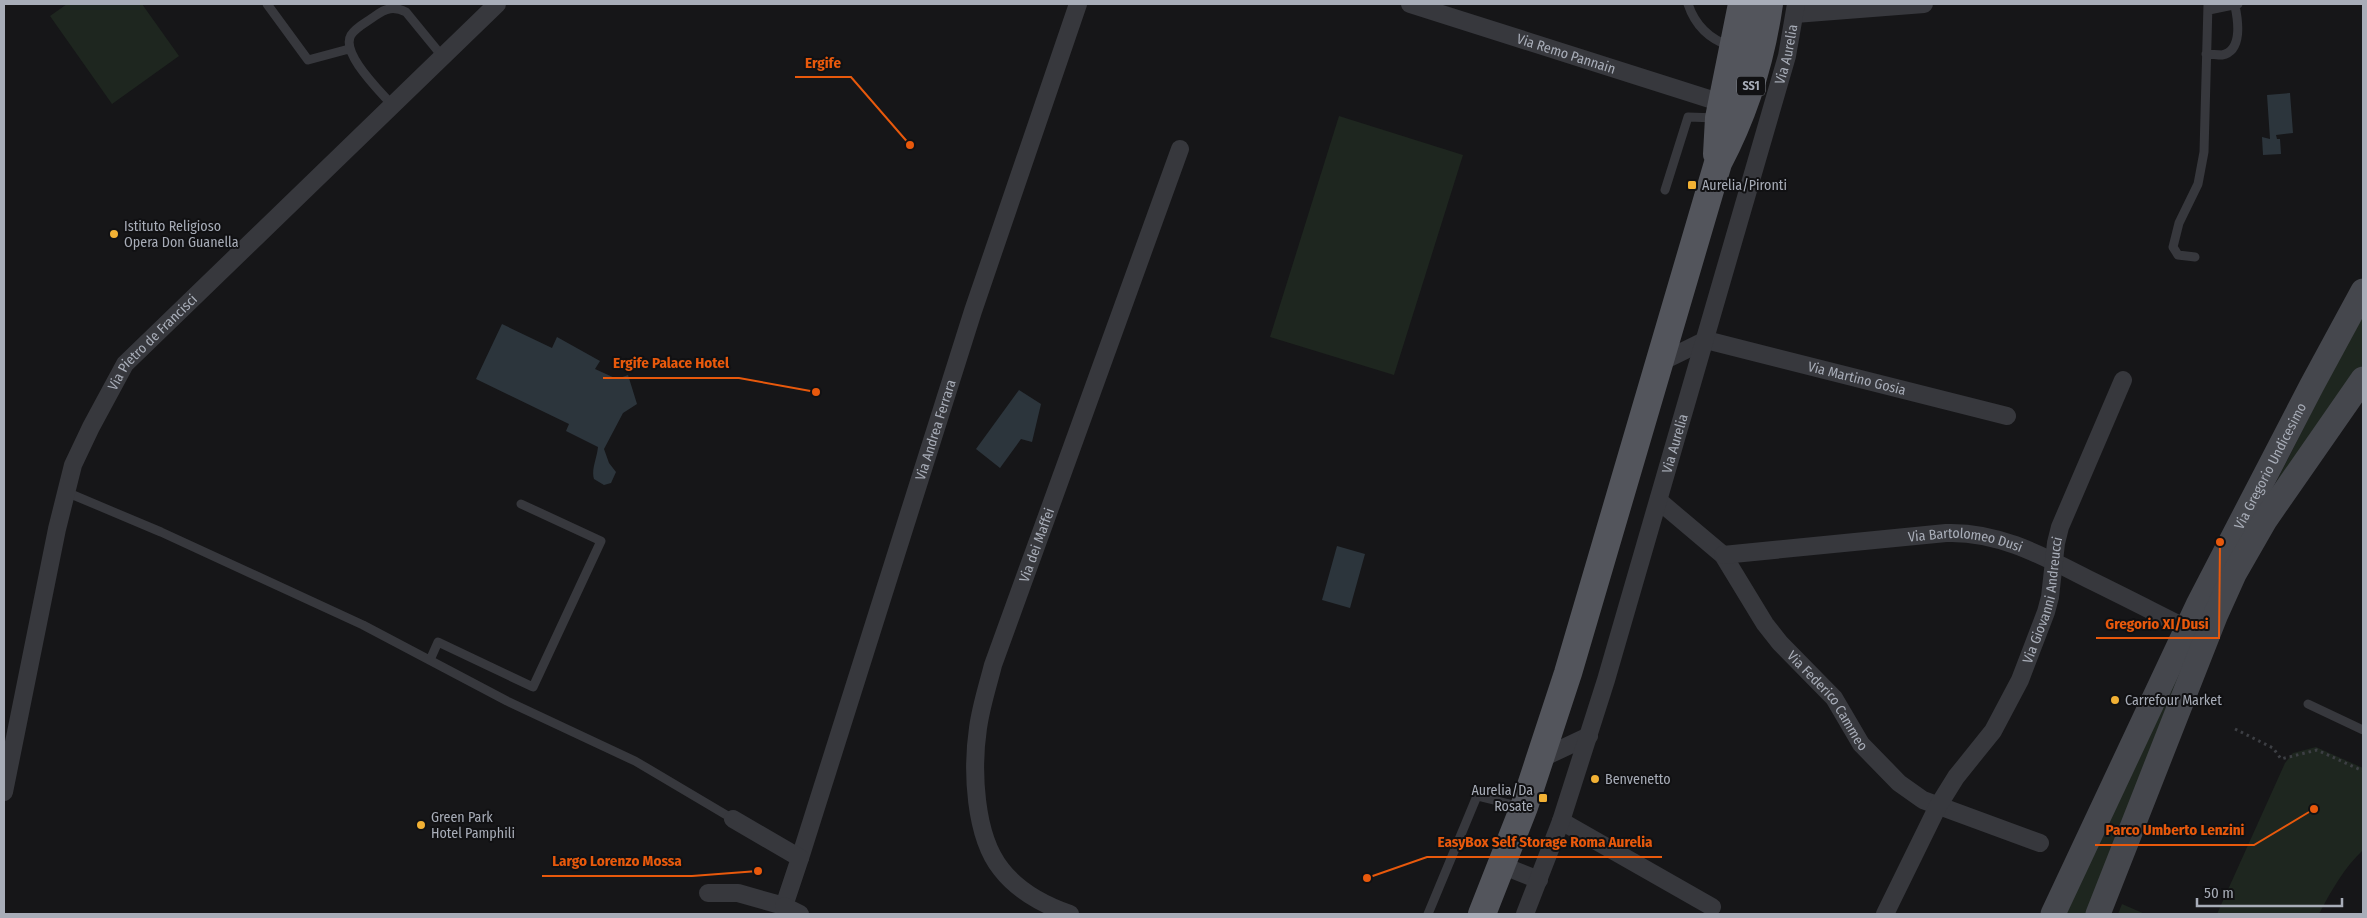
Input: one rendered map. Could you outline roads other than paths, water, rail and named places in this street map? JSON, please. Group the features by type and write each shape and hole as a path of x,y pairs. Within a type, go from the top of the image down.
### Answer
{"main road":[{"name":"Via Aurelia","path":"1718,163 1721,111 1742,4"},
{"name":"Via Aurelia","path":"1482,914 1524,807 1568,673 1718,163 1747,100 1762,46 1769,4"}],"street":[{"name":"Via Pietro de Francisci","path":"4,792 73,465 125,364 497,4"},
{"name":"Via Andrea Ferrara","path":"784,906 973,311 1078,4"},
{"name":"Via Remo Pannain","path":"1410,4 1721,111"},
{"path":"1795,9 1924,4"},
{"name":"Via Aurelia","path":"1525,914 1561,821 1589,736 1706,340 1787,56 1795,9"},
{"name":"Via dei Maffei","path":"1070,914 1027,893 1000,868 992,854 982,825 977,794 978,728 993,665 1180,149"},
{"name":"Via Gregorio Undicesimo","path":"2053,914 2254,494 2363,291"},
{"path":"1659,363 1706,340"},
{"name":"Via Martino Gosia","path":"1706,340 2007,416"},
{"name":"Via Giovanni Andreucci","path":"1885,914 1938,806 1956,777 1993,731 2020,680 2050,597 2060,527 2123,380"},
{"name":"Via Gregorio Undicesimo","path":"2098,914 2216,614 2234,574 2265,520 2363,380"},
{"name":"Via Federico Cammeo","path":"1659,501 1723,555 1765,624 1780,643 1834,698 1861,744 1906,790 1938,806 2040,843"},
{"name":"Via Bartolomeo Dusi","path":"1723,555 1961,532 1998,539 2054,560 2188,629"},
{"path":"1540,759 1589,736"},
{"path":"733,819 800,858"},
{"path":"1561,821 1712,907"},
{"path":"1501,864 1539,880"},
{"path":"708,893 738,893 784,906 800,914"}],"lane":[{"path":"267,4 308,60 349,49"},
{"path":"1688,4 1701,28 1710,37 1734,48"},
{"path":"2195,257 2178,254 2173,247 2179,223 2198,184 2204,152 2206,54 2209,7 2237,5 2239,24 2236,43 2230,51 2222,54 2206,54"},
{"path":"392,105 365,75 349,49 351,36 358,28 383,10 399,8 406,12 442,56"},
{"path":"1665,190 1688,117 1721,111"},
{"path":"66,492 161,532 346,617 507,700 635,761 733,819"},
{"path":"430,660 438,642 533,687 601,542 521,504"},
{"path":"2308,704 2363,730"},
{"path":"1428,914 1476,796 1524,807"}],"place":[{"name":"Ergife","path":"910,145"},
{"name":"Aurelia/Pironti","path":"1692,185"},
{"name":"Istituto Religioso Opera Don Guanella","path":"114,234"},
{"name":"Ergife Palace Hotel","path":"816,392"},
{"name":"Gregorio XI/Dusi","path":"2220,542"},
{"name":"Carrefour Market","path":"2115,700"},
{"name":"Benvenetto","path":"1595,779"},
{"name":"Aurelia/Da Rosate","path":"1543,798"},
{"name":"Parco Umberto Lenzini","path":"2314,809"},
{"name":"Green Park Hotel Pamphili","path":"421,825"},
{"name":"Largo Lorenzo Mossa","path":"758,871"},
{"name":"EasyBox Self Storage Roma Aurelia","path":"1367,878"}]}
